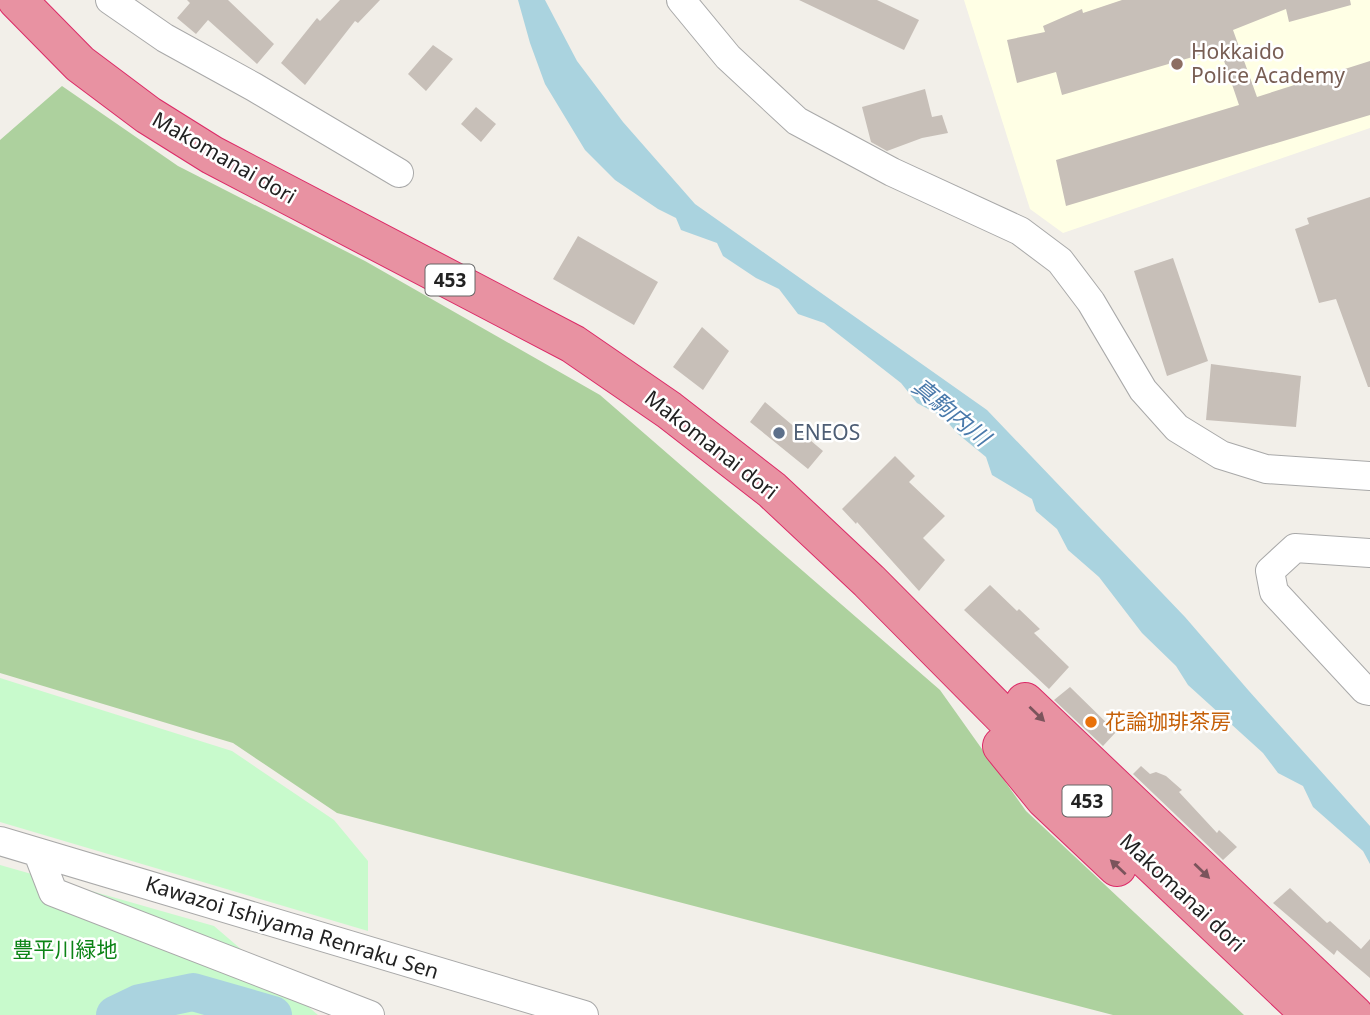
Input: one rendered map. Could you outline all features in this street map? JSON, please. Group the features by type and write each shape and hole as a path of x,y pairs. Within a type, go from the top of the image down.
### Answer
{"highway":[{"name":"Makomanai dori","path":"17,0 80,64 148,115 212,155 573,344 669,410 772,490 869,581 1114,828 1311,1015"},
{"path":"869,581 1045,799 1274,1015"},
{"path":"869,581 983,662 1353,1015"}],"street":[{"path":"110,0 143,9 399,173"},
{"path":"681,0 728,57 797,121 892,172 1020,231 1060,261 1091,302 1143,390 1177,428 1220,455 1266,469 1370,476"},
{"path":"1370,553 1295,548 1270,571 1274,592 1365,690 1370,691"},
{"name":"Kawazoi Ishiyama Renraku Sen","path":"0,841 584,1015"},
{"path":"38,853 53,892 370,1015"}],"shaded area":[{"name":"Hokkaido Police Academy","path":"964,0 1370,0 1370,128 1063,233 1030,209"}],"green space":[{"path":"62,86 178,166 365,261 600,395 940,690 1026,811 1244,1015 1113,1015 337,813 233,743 0,673 0,140"},
{"path":"0,678 232,751 334,820 368,861 368,931 0,822"},
{"name":"豊平川緑地","path":"0,865 214,926 318,1015 0,1015"}],"water":[{"name":"真駒内川","path":"518,0 545,0 577,61 623,122 695,204 987,410 1185,617 1370,826 1370,864 1363,851 1313,807 1303,786 1278,773 1263,753 1188,685 1176,666 1142,633 1099,577 1068,550 1057,529 1036,511 1032,499 992,475 986,457 958,434 943,417 917,403 901,383 824,323 798,314 779,289 756,278 723,256 717,243 681,230 676,218 615,180 585,150 545,84"}],"building":[{"path":"187,0 228,0 274,44 257,64 208,20 196,34 177,18 190,3"},
{"path":"340,0 380,0 358,23 355,21 305,85 281,63 317,18 320,21"},
{"path":"799,0 877,0 919,20 904,50"},
{"path":"1122,0 1350,0 1351,5 1289,22 1286,9 1233,30 1257,97 1370,61 1370,115 1066,206 1056,160 1239,105 1220,49 1062,95 1056,72 1017,83 1007,40 1045,32 1043,26 1082,9 1083,13"},
{"path":"433,45 453,59 426,91 408,74"},
{"path":"925,89 932,117 942,115 948,133 922,138 887,151 871,142 862,107"},
{"path":"476,107 496,124 481,142 461,124"},
{"path":"1370,197 1368,387 1336,299 1319,303 1295,229 1309,224 1307,218"},
{"path":"578,236 658,282 634,325 553,279"},
{"path":"1173,258 1208,361 1167,376 1134,271"},
{"path":"702,327 729,351 703,390 673,367"},
{"path":"1211,364 1301,376 1296,427 1206,420"},
{"path":"765,402 823,451 808,469 750,422"},
{"path":"895,456 915,476 909,482 945,516 923,538 945,560 919,591 842,509"},
{"path":"990,585 1040,629 1034,633 1069,667 1049,689 964,610"},
{"path":"1070,687 1116,732 1103,746 1054,700"},
{"path":"1141,766 1150,774 1156,772 1166,776 1182,790 1179,792 1217,833 1219,830 1237,847 1223,860 1133,774"},
{"path":"1290,888 1327,923 1330,921 1361,949 1370,939 1370,978 1337,950 1334,955 1273,903"}],"waterway":[{"path":"115,1015 140,1003 193,992 273,1015"}],"place":[{"name":"Hokkaido Police Academy","path":"1177,64"},
{"name":"ENEOS","path":"779,433"},
{"name":"花論珈琲茶房","path":"1091,722"}]}
